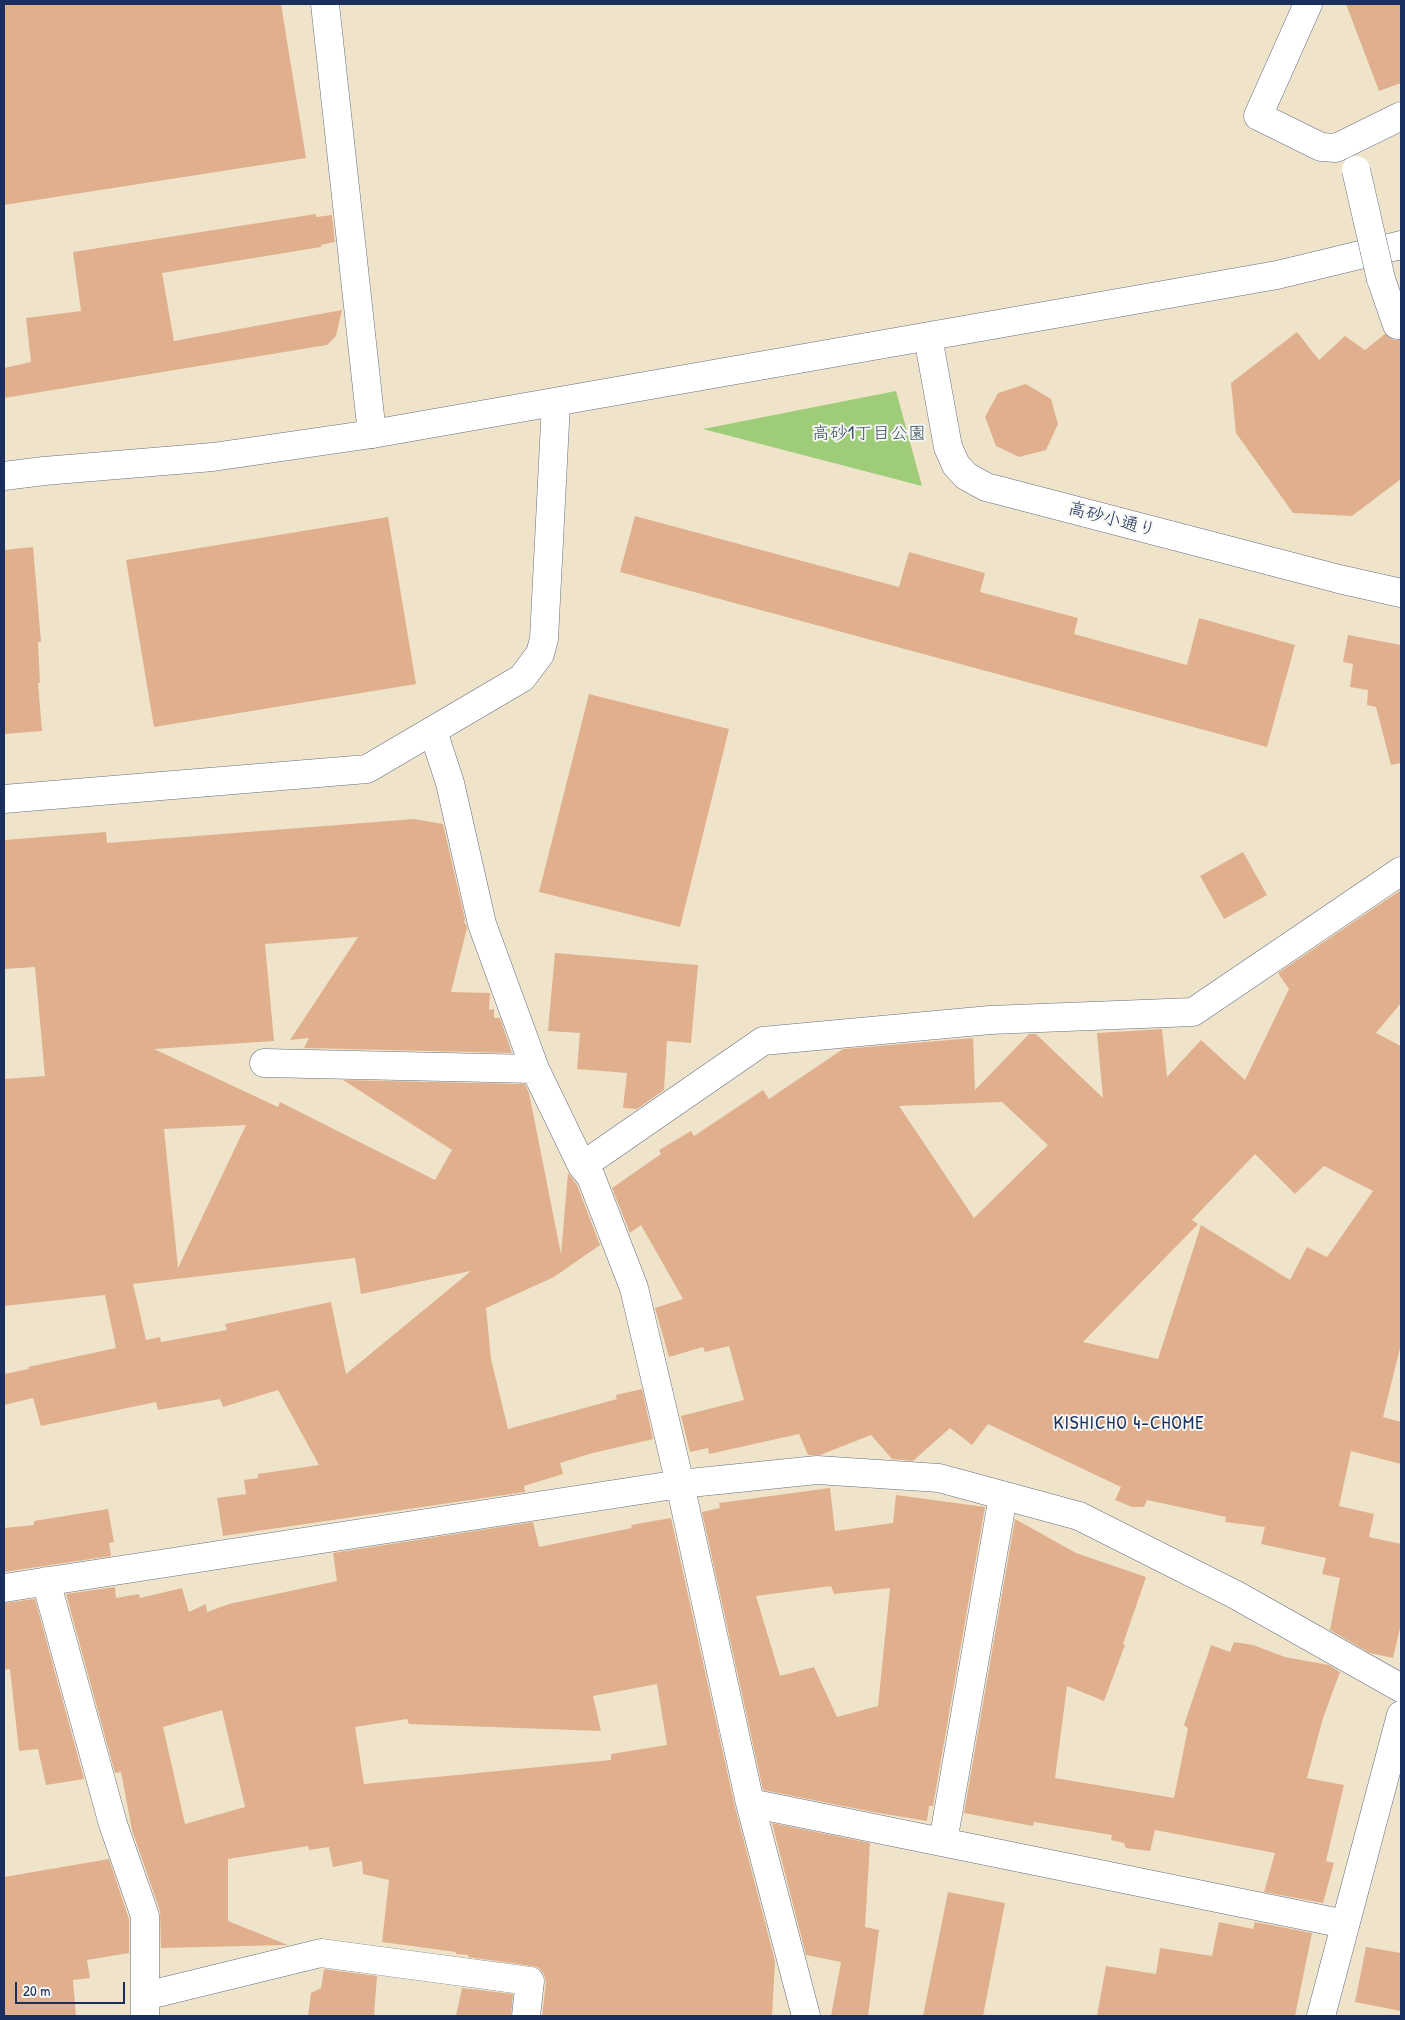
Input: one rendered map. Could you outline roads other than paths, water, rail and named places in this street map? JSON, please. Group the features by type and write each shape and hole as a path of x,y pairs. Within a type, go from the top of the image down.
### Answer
{"street":[{"path":"325,4 372,434"},
{"path":"1308,4 1258,116 1321,147 1336,148 1401,116"},
{"path":"1356,170 1382,279 1397,325"},
{"path":"4,476 213,457 372,434 1277,275 1401,245"},
{"name":"高砂小通り","path":"928,337 948,447 956,465 966,476 986,487 1401,594"},
{"path":"4,799 367,768 433,732 522,678 540,654 544,639 556,403"},
{"path":"433,732 450,782 482,924 535,1068 582,1166 590,1177 634,1288 680,1484 750,1804 806,2016"},
{"path":"582,1166 763,1041 990,1020 1193,1012 1401,870"},
{"path":"264,1063 535,1068"},
{"path":"4,1588 680,1484 817,1470 939,1478 1079,1516 1236,1595 1401,1688"},
{"path":"943,1842 1003,1496"},
{"path":"46,1581 113,1824 145,1916 145,2006 321,1953 530,1981 526,2016"},
{"path":"1321,2016 1401,1715"},
{"path":"750,1804 1346,1924"}],"district":[{"name":"KISHICHO 4-CHOME","path":"1129,1424"}],"park label":[{"name":"高砂1丁目公園","path":"869,434"}]}
